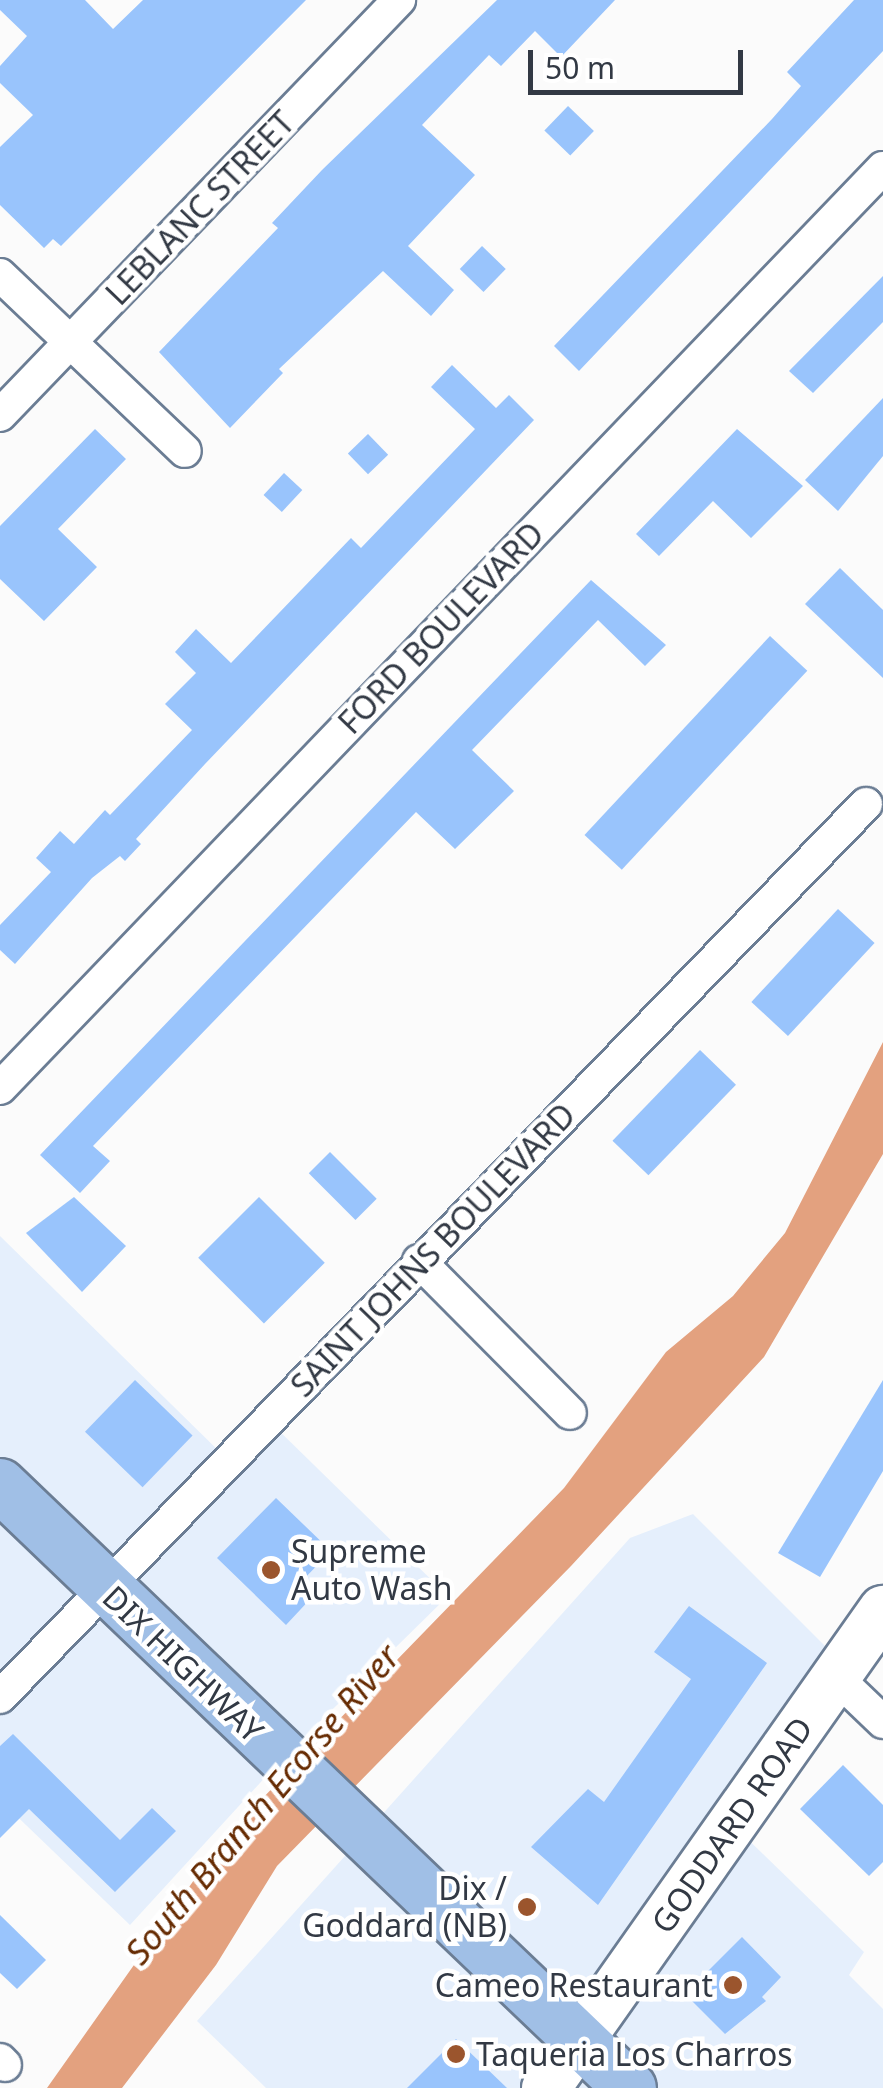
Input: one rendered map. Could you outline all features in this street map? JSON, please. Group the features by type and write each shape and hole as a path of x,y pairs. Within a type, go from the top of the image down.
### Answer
{"main road":[{"name":"DIX HIGHWAY","path":"0,1485 281,1760 630,2088"}],"street":[{"name":"LEBLANC STREET","path":"0,415 399,0"},
{"name":"FORD BOULEVARD","path":"0,1088 883,168"},
{"path":"0,275 185,451"},
{"name":"SAINT JOHNS BOULEVARD","path":"0,1696 866,804"},
{"path":"419,1261 570,1413"},
{"name":"GODDARD ROAD","path":"546,2088 883,1610"},
{"path":"836,1677 883,1722"}],"shaded area":[{"path":"0,1236 228,1460 269,1421 448,1596 281,1760 130,1925 0,1800"},
{"path":"693,1514 844,1665 732,1824 864,1952 849,1975 883,2009 883,2088 266,2088 197,2021 630,1538"}],"water":[{"name":"South Branch Ecorse River","path":"883,1042 883,1154 764,1357 571,1566 277,1866 216,1965 122,2088 47,2088 223,1839 564,1488 666,1352 733,1296 785,1233"}],"building":[{"path":"0,0 85,0 113,29 143,0 306,0 61,246 53,239 44,248 0,205 0,147 33,115 0,83 0,66 27,36 0,10"},
{"path":"497,0 615,0 561,57 535,31 501,66 489,55 422,125 475,175 408,246 454,290 431,316 383,271 279,369 283,373 230,428 159,352 278,228 272,223 322,170"},
{"path":"854,0 883,0 883,51 579,371 554,346 801,86 787,72"},
{"path":"568,106 594,131 570,155 544,130"},
{"path":"482,246 506,269 484,292 460,269"},
{"path":"883,276 883,322 813,393 789,371"},
{"path":"452,365 496,408 509,395 534,420 205,764 136,839 141,844 125,861 120,856 92,878 15,964 0,950 0,925 51,872 36,858 60,831 74,844 105,810 110,815 192,730 165,704 196,673 175,652 196,629 231,663 351,538 361,548 475,429 431,387"},
{"path":"883,398 883,456 838,511 805,480"},
{"path":"95,429 126,459 58,529 97,567 44,621 0,579 0,526"},
{"path":"737,429 803,486 751,538 713,501 659,556 636,534"},
{"path":"368,434 388,455 368,474 348,453"},
{"path":"284,473 302,490 282,512 264,495"},
{"path":"840,568 883,610 883,678 805,604"},
{"path":"591,580 666,645 645,666 598,620 472,750 514,791 455,849 416,812 93,1146 110,1161 80,1193 40,1155"},
{"path":"770,636 807,671 622,870 584,835"},
{"path":"838,909 875,943 788,1036 751,1002"},
{"path":"700,1050 736,1085 648,1175 612,1141"},
{"path":"330,1152 377,1199 355,1220 309,1173"},
{"path":"74,1197 126,1246 82,1292 26,1233"},
{"path":"259,1197 325,1263 264,1324 198,1258"},
{"path":"135,1380 193,1436 143,1487 85,1432"},
{"path":"883,1380 883,1471 820,1577 778,1553"},
{"name":"Supreme Auto Wash","path":"276,1498 331,1551 301,1582 314,1595 286,1625 217,1558"},
{"path":"689,1606 767,1663 598,1905 531,1847 588,1789 604,1802 691,1679 654,1652"},
{"path":"13,1734 120,1840 152,1808 176,1831 115,1892 29,1809 0,1838 0,1746"},
{"path":"843,1765 883,1805 883,1862 869,1876 800,1809"},
{"path":"0,1915 46,1960 17,1989 0,1973"},
{"name":"Cameo Restaurant","path":"742,1937 781,1977 762,1997 766,2001 725,2034 685,1994"},
{"name":"Taqueria Los Charros","path":"456,2039 507,2088 407,2088"}],"place":[{"name":"Supreme Auto Wash","path":"271,1570"},
{"name":"Dix / Goddard (NB)","path":"527,1907"},
{"name":"Cameo Restaurant","path":"733,1985"},
{"name":"Taqueria Los Charros","path":"456,2054"}]}
